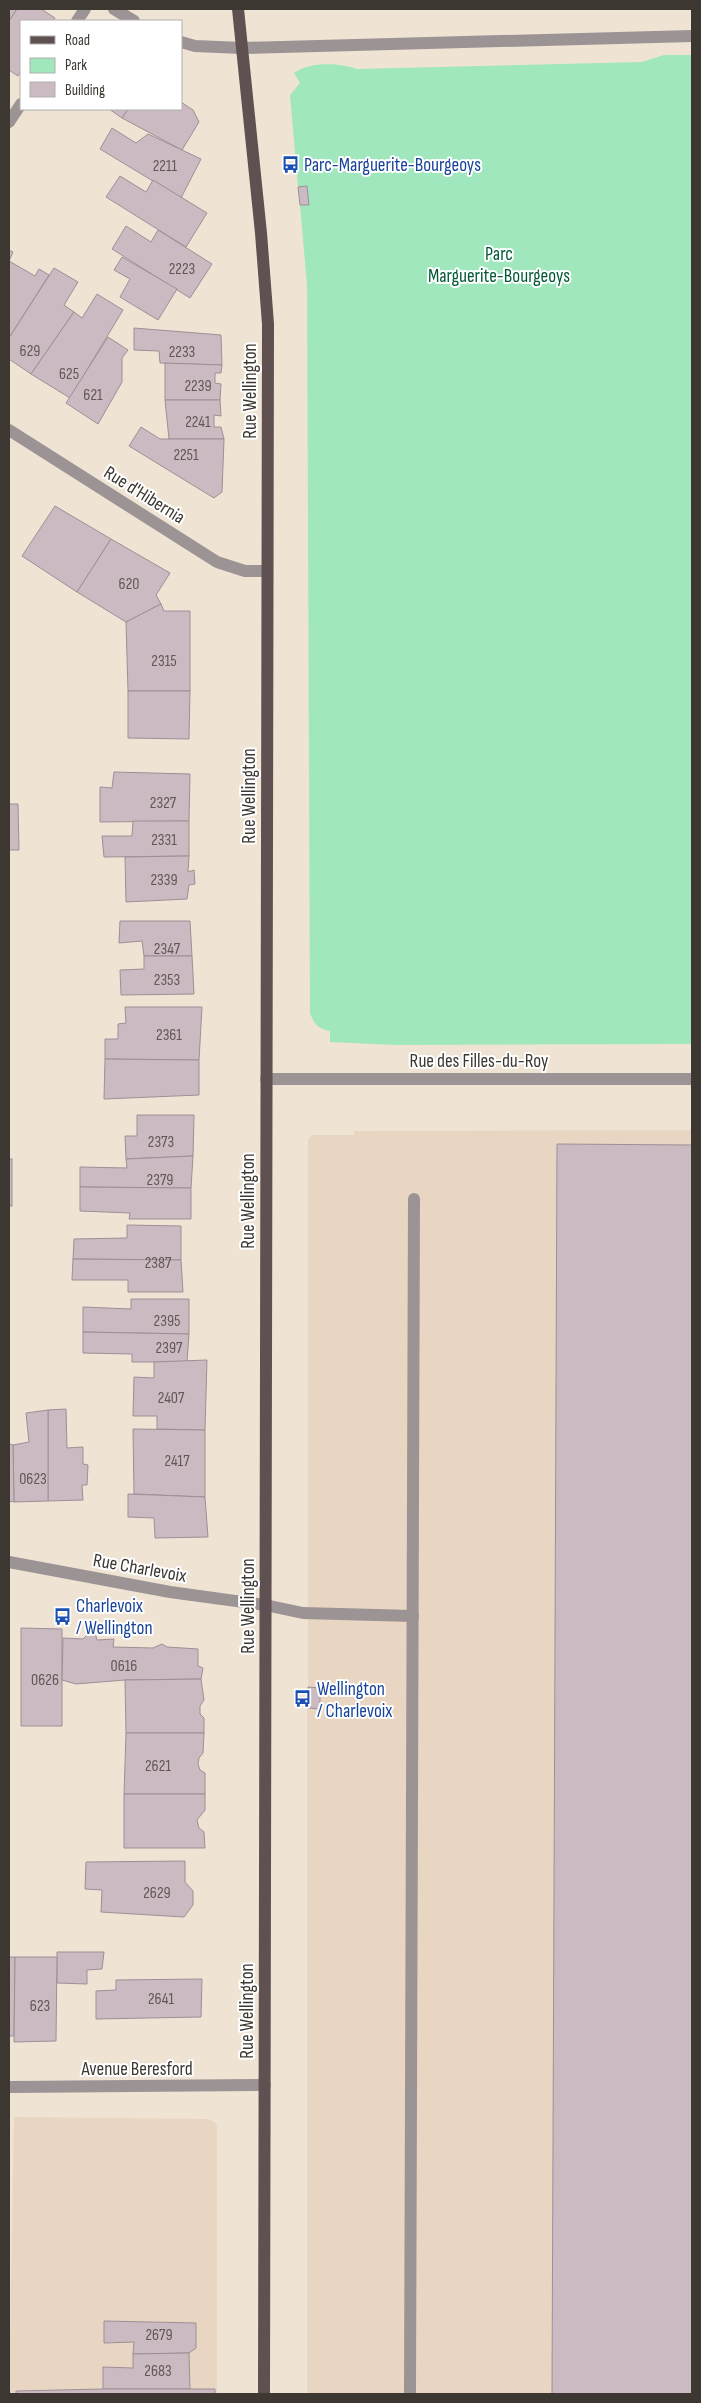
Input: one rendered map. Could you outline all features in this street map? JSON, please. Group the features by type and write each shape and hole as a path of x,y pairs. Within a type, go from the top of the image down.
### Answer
{"main road":[{"name":"Rue Wellington","path":"238,9 261,233 268,324 264,2394"}],"street":[{"path":"78,20 85,9"},
{"path":"114,9 132,20"},
{"path":"182,42 195,46 242,48 692,36"},
{"path":"9,122 20,106"},
{"name":"Rue d'Hibernia","path":"9,430 217,562 245,571 267,571"},
{"name":"Rue des Filles-du-Roy","path":"266,1079 692,1079"},
{"path":"410,2394 414,1199"},
{"name":"Rue Charlevoix","path":"9,1562 170,1592 265,1605 303,1613 413,1616"},
{"name":"Avenue Beresford","path":"9,2087 265,2085"}],"shaded area":[{"path":"692,1130 692,2394 307,2394 307,1708 320,1709 320,1688 308,1687 308,1139 312,1135 354,1135 354,1131"},
{"path":"14,2117 208,2119 215,2122 217,2127 217,2394 9,2394"}],"green space":[{"name":"Parc Marguerite-Bourgeoys","path":"664,55 692,55 692,1044 395,1045 330,1042 330,1031 322,1029 317,1025 310,1013 307,285 300,205 309,205 307,186 298,187 290,95 300,83 294,73 308,66 325,64 342,65 357,69 642,62"}],"building":[{"path":"9,9 17,9 9,21"},
{"path":"17,9 41,9 55,18 54,20 20,20 20,73 18,76 9,70 9,21"},
{"path":"182,103 193,110 199,122 182,150 122,118 127,110 182,110"},
{"path":"110,110 127,110 122,118"},
{"path":"112,128 136,143 148,134 201,159 181,198 100,149"},
{"path":"120,176 146,192 153,180 207,213 186,247 106,197"},
{"path":"307,186 309,205 300,205 298,187"},
{"path":"126,226 151,242 158,230 212,264 190,298 112,249"},
{"path":"9,250 13,252 9,261"},
{"path":"122,257 177,289 158,320 120,297 130,279 114,270"},
{"path":"9,261 35,276 39,269 49,275 9,338"},
{"path":"54,268 78,282 64,305 74,312 31,374 9,359 9,338"},
{"path":"97,294 123,310 70,398 31,374 74,312 82,318"},
{"path":"134,328 221,335 222,365 160,363 159,351 134,350"},
{"path":"108,337 128,350 122,358 122,382 98,424 66,403"},
{"path":"165,363 222,365 221,373 215,373 215,383 221,384 220,400 165,400"},
{"path":"165,400 220,400 221,416 214,415 214,427 221,427 224,439 169,439"},
{"path":"141,427 160,439 224,439 222,492 214,498 129,446"},
{"path":"55,506 111,539 77,592 22,556"},
{"path":"111,539 170,573 156,595 161,604 126,622 77,592"},
{"path":"161,604 164,611 190,611 190,691 128,691 126,622"},
{"path":"128,691 190,691 189,739 128,738"},
{"path":"114,772 190,774 189,821 100,822 100,787 112,788"},
{"path":"9,804 18,804 19,850 9,850"},
{"path":"133,821 189,821 189,856 104,857 102,836 132,836"},
{"path":"189,856 188,872 194,870 195,884 189,885 187,899 126,902 125,857"},
{"path":"120,921 190,921 192,956 144,956 142,941 119,943"},
{"path":"144,956 192,956 194,994 121,995 120,970 144,969"},
{"path":"125,1007 202,1007 199,1060 105,1059 105,1039 118,1039 118,1024 126,1023"},
{"path":"105,1059 199,1060 199,1095 104,1099"},
{"path":"137,1115 194,1115 193,1156 126,1159 125,1136 137,1136"},
{"path":"557,1144 692,1145 692,2394 552,2394"},
{"path":"193,1156 191,1188 80,1187 80,1167 127,1168 126,1159"},
{"path":"9,1159 12,1159 12,1206 9,1206"},
{"path":"80,1187 191,1188 191,1219 129,1219 130,1213 80,1211"},
{"path":"127,1225 181,1226 181,1260 73,1259 74,1239 127,1238"},
{"path":"73,1259 181,1260 183,1292 128,1292 128,1280 72,1280"},
{"path":"131,1299 189,1299 189,1334 83,1332 83,1307 131,1309"},
{"path":"83,1332 189,1334 187,1362 132,1362 132,1354 83,1353"},
{"path":"207,1360 205,1430 157,1429 157,1416 133,1416 134,1377 154,1378 154,1362"},
{"path":"66,1409 67,1448 83,1447 83,1464 88,1465 87,1485 82,1485 83,1500 48,1501 48,1410"},
{"path":"48,1410 48,1501 14,1502 13,1445 29,1442 26,1413"},
{"path":"133,1429 205,1430 205,1497 134,1494"},
{"path":"9,1444 13,1445 14,1502 9,1501"},
{"path":"128,1494 205,1497 208,1537 155,1538 154,1518 128,1517"},
{"path":"21,1628 62,1629 62,1726 21,1726"},
{"path":"92,1634 96,1636 97,1640 114,1639 113,1647 153,1648 162,1644 167,1647 198,1649 198,1666 203,1668 201,1679 125,1680 76,1684 62,1680 63,1638 83,1639 87,1635"},
{"path":"201,1679 204,1700 200,1706 200,1714 204,1718 204,1733 126,1733 125,1680"},
{"path":"308,1687 320,1688 320,1709 307,1708"},
{"path":"126,1733 204,1733 203,1753 199,1758 198,1764 200,1770 205,1773 205,1794 124,1794"},
{"path":"124,1794 205,1794 205,1810 197,1820 199,1828 204,1832 205,1848 124,1848"},
{"path":"185,1861 185,1882 193,1891 193,1905 184,1917 101,1912 102,1890 85,1889 86,1862"},
{"path":"57,1952 104,1952 102,1969 87,1970 87,1984 57,1983"},
{"path":"9,1957 15,1957 14,2036 9,2036"},
{"path":"15,1957 57,1957 56,2041 14,2042"},
{"path":"202,1979 201,2017 96,2019 96,1991 116,1990 116,1980"},
{"path":"104,2321 196,2323 196,2348 189,2353 133,2354 134,2342 104,2343"},
{"path":"189,2353 190,2389 103,2389 103,2367 133,2368 133,2354"},
{"path":"215,2389 215,2394 16,2394 16,2391"}],"place":[{"name":"Parc-Marguerite-Bourgeoys","path":"290,164"},
{"name":"Charlevoix / Wellington","path":"62,1616"},
{"name":"Wellington / Charlevoix","path":"303,1699"}]}
